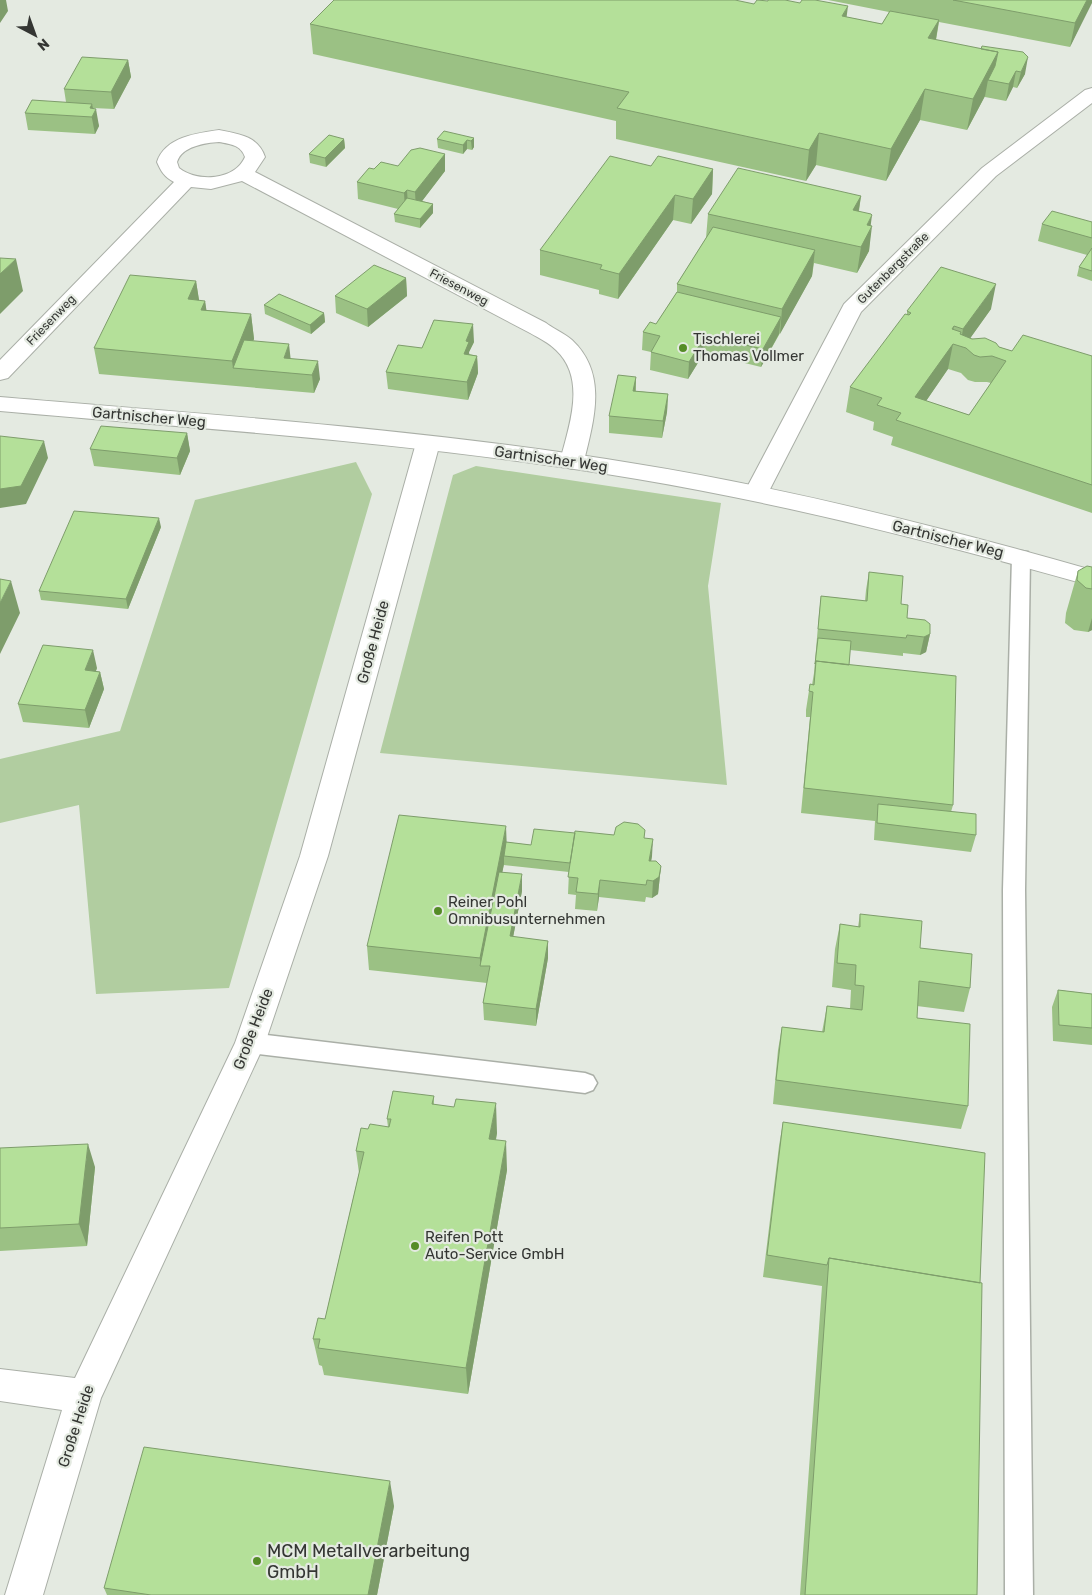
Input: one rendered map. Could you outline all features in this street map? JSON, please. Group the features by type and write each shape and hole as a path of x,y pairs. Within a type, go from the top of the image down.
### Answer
{"street":[{"name":"Gutenbergstraße","path":"756,492 852,309 989,172 1092,94"},
{"path":"204,137 231,138 250,146 254,153 255,160 244,174 210,184 186,181 175,175 169,168 168,160 179,146 204,137"},
{"name":"Friesenweg","path":"244,174 538,328 565,346 582,367 586,386 584,407 572,461"},
{"name":"Friesenweg","path":"0,373 186,181"},
{"name":"Gartnischer Weg","path":"0,404 428,443 572,461 756,492 1021,557 1092,578"},
{"name":"Große Heide","path":"24,1595 84,1396 250,1042 314,856 428,443"},
{"path":"0,1385 84,1396"}],"lane":[{"path":"1019,1595 1014,890 1021,557"},
{"path":"250,1042 585,1083"}],"green space":[{"path":"356,462 372,494 229,988 96,994 79,805 0,823 0,759 120,731 195,500"},
{"path":"476,466 721,503 708,586 727,785 380,753 453,475"}],"building":[{"path":"334,0 735,0 754,4 757,0 785,0 800,3 802,0 815,0 848,6 842,16 882,24 890,11 939,20 928,38 998,52 973,99 925,89 891,149 819,133 809,150 617,108 629,92 310,24"},
{"path":"953,0 1087,0 1075,23"},
{"path":"982,46 1023,52 1028,57 1021,72 1016,71 1009,84 988,80 995,66 998,52 981,49"},
{"path":"82,57 128,60 111,92 64,89"},
{"path":"32,100 92,104 90,108 96,109 92,117 25,113"},
{"path":"444,131 474,138 471,141 467,140 463,145 437,139"},
{"path":"329,135 344,139 325,158 309,154"},
{"path":"420,148 445,154 415,192 407,190 404,193 357,182 369,168 374,169 381,162 398,166 411,150"},
{"path":"610,156 651,166 658,156 713,169 693,199 675,195 619,274 600,269 602,265 540,250"},
{"path":"738,168 861,196 853,210 871,214 867,225 872,226 861,247 708,214"},
{"path":"407,198 433,204 420,219 394,214"},
{"path":"1052,211 1092,222 1092,238 1042,224"},
{"path":"713,227 815,250 782,309 677,284"},
{"path":"1092,248 1092,271 1079,267"},
{"path":"0,258 16,259 0,274"},
{"path":"374,265 406,278 367,309 335,296"},
{"path":"941,267 996,284 963,329 954,326 952,329 961,332 960,334 972,339 985,338 996,343 999,347 1012,351 1023,335 1092,356 1092,485 896,420 901,413 877,405 882,398 850,387 905,314 909,315 911,313 907,311","holes":["953,344 966,348 974,355 980,357 992,356 1006,361 969,415 915,397"]},
{"path":"130,275 196,281 188,299 205,301 201,310 251,314 232,361 94,348"},
{"path":"677,292 781,317 763,349 705,336 689,362 651,352 660,336 643,332 650,322 656,324"},
{"path":"279,294 324,313 310,325 264,305"},
{"path":"434,320 473,324 466,341 469,342 464,354 477,356 467,382 386,372 398,345 422,348"},
{"path":"244,340 289,344 284,358 318,361 312,375 233,368"},
{"path":"618,375 636,377 633,391 668,394 663,421 609,416"},
{"path":"101,426 187,433 177,458 90,449"},
{"path":"0,436 44,441 21,486 0,489"},
{"path":"74,511 159,518 126,599 39,591"},
{"path":"1087,566 1092,567 1092,589 1086,588 1077,580 1078,571"},
{"path":"869,572 903,576 901,604 908,605 907,618 925,620 930,624 930,634 924,637 907,635 906,638 818,629 821,596 867,601"},
{"path":"0,579 11,581 0,603"},
{"path":"818,638 851,641 849,665 816,661 815,664"},
{"path":"43,645 93,650 85,670 100,672 85,710 18,704"},
{"path":"816,661 956,676 953,805 804,788 813,692 809,691 810,684 814,685"},
{"path":"878,804 976,814 976,835 877,823"},
{"path":"399,815 506,826 480,958 367,946"},
{"path":"624,822 638,824 645,830 644,838 653,839 649,861 656,861 661,866 659,877 653,881 647,880 646,885 600,880 598,894 576,892 578,878 568,877 575,831 614,835 616,827"},
{"path":"534,829 575,833 570,863 504,856 506,842 531,845"},
{"path":"499,872 522,874 510,936 548,941 536,1009 483,1003 490,966 480,966"},
{"path":"860,914 922,921 920,948 972,954 970,988 919,981 917,1018 970,1024 968,1106 776,1080 782,1027 824,1032 827,1006 862,1010 864,986 855,985 856,965 837,963 840,924 860,927"},
{"path":"1058,990 1092,994 1092,1028 1059,1025"},
{"path":"393,1091 434,1096 432,1104 454,1107 456,1099 496,1103 489,1139 506,1141 466,1368 318,1348 320,1339 313,1339 318,1318 325,1319 364,1152 356,1151 361,1128 368,1129 370,1124 389,1127 391,1119 387,1119"},
{"path":"783,1122 985,1153 980,1283 829,1258 827,1265 767,1255"},
{"path":"88,1144 79,1224 0,1228 0,1148"},
{"path":"829,1258 982,1283 977,1595 805,1595"},
{"path":"144,1447 390,1481 368,1595 151,1595 104,1588"}],"place":[{"name":"Tischlerei Thomas Vollmer","path":"683,348"},
{"name":"Reiner Pohl Omnibusunternehmen","path":"438,911"},
{"name":"Reifen Pott Auto-Service GmbH","path":"415,1246"},
{"name":"MCM Metallverarbeitung GmbH","path":"257,1561"}]}
